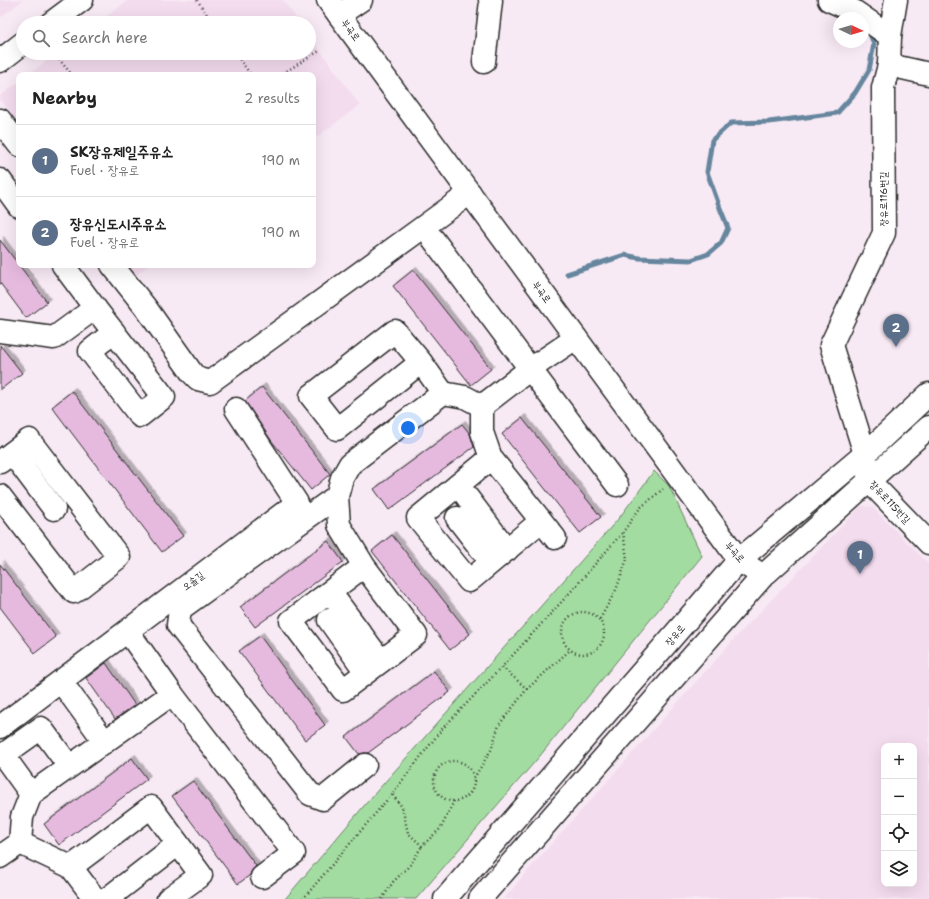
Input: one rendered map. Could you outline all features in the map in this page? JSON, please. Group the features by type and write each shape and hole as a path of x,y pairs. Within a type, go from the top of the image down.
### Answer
{"street":[{"path":"60,16 82,0"},
{"path":"334,7 361,0"},
{"path":"484,62 491,0"},
{"path":"829,0 854,11 890,36"},
{"name":"장유로116번길","path":"865,454 831,345 884,233 883,88 889,65 890,36 896,0"},
{"name":"부곡로","path":"334,7 739,560 763,576"},
{"path":"0,60 16,49"},
{"path":"889,65 929,74"},
{"path":"0,120 16,141"},
{"path":"0,180 16,202"},
{"path":"114,268 146,308 192,373 198,379 210,382 470,193"},
{"path":"433,239 617,485"},
{"path":"65,268 114,332"},
{"path":"0,331 54,338 96,308"},
{"path":"421,362 337,429 311,396 395,331 421,362 443,393 465,397 482,406"},
{"path":"482,406 530,369 576,338"},
{"path":"364,566 291,622 343,690 416,635 364,566 339,525 337,496 342,478 350,464 443,393"},
{"name":"장유로","path":"445,899 739,560 865,454 929,394"},
{"path":"482,406 482,432 491,458 548,529 499,556 469,581 418,518 491,458"},
{"name":"오솔길","path":"0,727 297,503 236,409"},
{"path":"480,899 763,576 929,427"},
{"path":"0,496 74,592 119,557 29,440 6,457 54,509"},
{"name":"장유로115번길","path":"865,454 869,481 929,543"},
{"path":"458,485 499,556"},
{"path":"337,496 180,609 178,625 310,794 323,799 365,765"},
{"path":"457,518 499,556"},
{"path":"330,592 374,667"},
{"path":"329,620 374,667"},
{"path":"131,636 172,694 294,853 262,877"},
{"path":"65,687 105,742"},
{"path":"0,857 20,842 22,817 31,794 172,694"},
{"path":"31,794 3,755 41,728 69,766"},
{"path":"71,867 151,807 201,875 168,899"},
{"path":"20,842 71,867 95,899"},
{"path":"107,899 178,844"}],"path":[{"path":"196,0 208,16"},
{"path":"316,53 321,50"},
{"path":"60,60 70,72"},
{"path":"240,60 249,72"},
{"path":"285,72 305,60"},
{"path":"303,899 392,794 442,729 502,667 576,586 623,532 640,508 663,489"},
{"path":"600,619 616,590 627,559 623,532"},
{"path":"580,611 594,614 600,619 605,632 601,645 596,651 590,654 582,655 570,650 562,638 562,630 568,618 574,613 580,611"},
{"path":"474,778 469,767 464,763 451,761 440,767 434,778 437,791 447,800 461,800 467,796 471,791 474,778 491,750 499,725 527,689 570,650"},
{"path":"502,667 527,689"},
{"path":"392,794 402,807 408,832 422,846"},
{"path":"382,899 392,882 411,864 422,846 441,828 454,801"}],"shaded area":[{"path":"0,0 23,0 0,18"},
{"path":"128,0 283,0 295,16 107,16"},
{"path":"316,45 360,105 316,138 316,72 32,72 48,60 316,60"},
{"path":"16,84 16,120 0,99 0,96"},
{"path":"126,268 145,268 133,277"},
{"path":"861,506 872,507 929,564 929,899 504,899 735,638"}],"green space":[{"path":"654,471 669,486 702,556 539,757 416,899 285,899 369,800 619,518"}],"building":[{"path":"0,240 16,261 16,268 21,268 47,302 26,318 0,283"},
{"path":"413,270 491,369 471,385 393,286"},
{"path":"0,345 22,373 0,390"},
{"path":"262,387 330,474 311,490 271,440 245,401"},
{"path":"72,391 183,536 162,552 52,407"},
{"path":"522,418 601,517 580,533 502,434"},
{"path":"462,424 470,434 474,447 389,510 374,489"},
{"path":"392,535 470,634 450,650 372,551"},
{"path":"328,541 343,562 255,627 240,607"},
{"path":"0,564 56,637 35,653 0,607"},
{"path":"260,636 325,725 305,740 239,651"},
{"path":"106,663 135,705 115,719 86,678"},
{"path":"434,671 450,692 368,753 359,754 346,737"},
{"path":"132,758 147,779 59,845 44,824"},
{"path":"193,781 256,866 250,875 238,884 172,796"}],"waterway":[{"path":"567,274 625,255 639,258 691,260 708,254 721,243 728,228 707,172 712,140 731,123 769,122 837,113 855,93 869,70 874,44 869,31"}],"place":[{"name":"장유신도시주유소","path":"896,347"},
{"name":"SK장유제일주유소","path":"860,574"}]}
